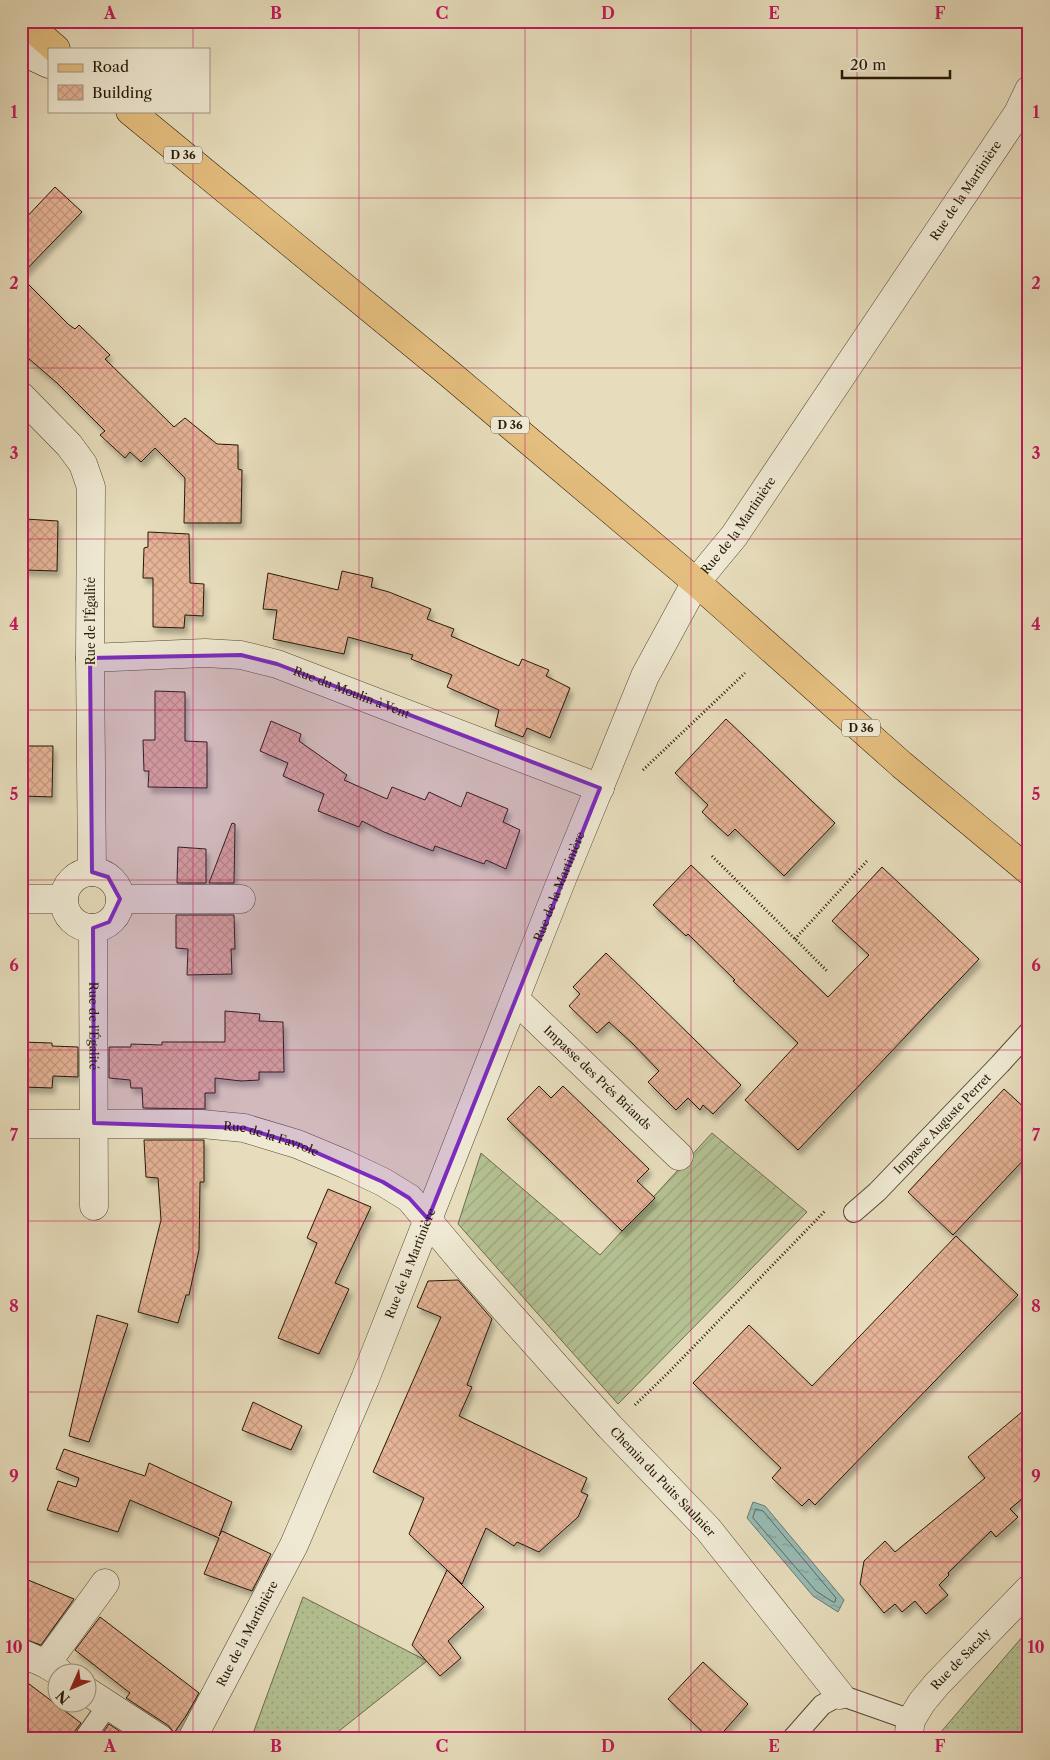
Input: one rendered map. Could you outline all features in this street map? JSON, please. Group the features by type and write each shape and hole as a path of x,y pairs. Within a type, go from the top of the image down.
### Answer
{"main road":[{"path":"24,21 55,48"},
{"name":"D 36","path":"131,112 445,370 696,582 902,765 1029,872"}],"street":[{"path":"21,51 48,64"},
{"name":"Rue de la Martinière","path":"192,1739 294,1545 365,1379 560,884 645,676 696,582 734,536 1018,113 1029,90"},
{"name":"Rue de l'Égalité","path":"21,396 69,445 83,464 91,487 92,872"},
{"name":"Rue du Moulin à Vent","path":"90,658 205,653 241,655 277,664 600,788"},
{"path":"92,872 101,873 108,877 118,891 120,899 116,916 102,926 94,928 84,927 76,923 69,916 65,908 64,899 65,890 76,877 92,872"},
{"path":"21,899 64,899"},
{"path":"120,899 241,899"},
{"name":"Rue de l'Égalité","path":"94,928 94,1206"},
{"name":"Impasse des Prés Briands","path":"515,999 678,1156"},
{"name":"Rue de la Favrole","path":"21,1124 202,1124 244,1128 297,1144 383,1182 409,1198 428,1219"},
{"name":"Chemin du Puits Saulnier","path":"428,1219 468,1268 610,1427 708,1529 840,1695"},
{"path":"56,1662 105,1582"},
{"name":"Rue de Sacaly","path":"910,1729 937,1684 1029,1589"},
{"path":"21,1653 48,1666"},
{"path":"98,1698 160,1739"}],"lane":[{"name":"Impasse Auguste Perret","path":"854,1212 891,1178 1029,1032"},
{"path":"792,1739 822,1705 840,1695 910,1729"},
{"path":"84,1739 93,1712"}],"path":[{"path":"635,775 650,765 745,673"},
{"path":"712,856 827,971"},
{"path":"795,939 868,861"},
{"path":"610,1427 669,1372 828,1208 854,1212"}],"highlighted area":[{"path":"241,655 277,664 600,788 428,1219 409,1198 383,1182 297,1144 244,1128 94,1123 93,928 109,922 120,899 108,877 92,872 90,658"}],"green space":[{"path":"712,1133 807,1212 618,1404 458,1224 481,1153 600,1255"},
{"path":"303,1597 427,1661 329,1739 251,1739"},
{"path":"1029,1629 1029,1737 1027,1739 935,1739"}],"water":[{"path":"753,1502 765,1506 844,1600 838,1612 813,1596 747,1518"}],"building":[{"path":"55,187 82,212 21,275 21,223"},
{"path":"21,277 69,325 75,329 79,325 110,355 105,359 174,427 185,418 217,444 238,445 238,469 242,470 241,523 184,523 185,478 155,448 141,462 130,452 125,458 100,435 105,431 57,383 21,352"},
{"path":"25,519 58,521 57,571 24,570 24,561 21,561 21,529 23,529"},
{"path":"148,532 189,534 190,583 204,584 203,616 185,615 184,628 153,627 153,578 143,578 144,548 148,547"},
{"path":"342,571 373,578 371,587 389,592 431,609 427,619 454,629 451,636 519,666 522,659 549,670 546,676 570,688 550,738 527,728 523,737 495,726 499,710 447,687 452,675 411,659 413,655 348,637 344,654 273,639 277,610 263,609 268,573 338,590"},
{"path":"155,691 185,692 185,741 207,742 207,788 148,787 149,771 144,771 143,740 155,740"},
{"path":"726,719 835,823 784,876 735,829 728,836 702,812 708,805 675,773"},
{"path":"271,721 301,734 299,741 347,775 344,780 387,799 392,787 425,800 429,792 461,807 467,792 508,809 503,822 520,830 506,869 486,860 484,864 435,846 433,851 384,832 362,821 359,827 318,811 324,794 283,776 288,763 260,751"},
{"path":"24,746 53,746 52,797 23,796 21,786 21,753 23,753"},
{"path":"232,823 235,824 234,883 209,883"},
{"path":"178,847 206,849 206,883 177,883"},
{"path":"691,865 828,997 869,955 832,921 882,867 979,959 798,1150 745,1100 798,1043 733,981 735,980 688,934 686,936 653,905"},
{"path":"176,915 234,915 235,949 231,949 232,974 187,975 188,949 176,948"},
{"path":"606,953 741,1085 713,1114 703,1105 700,1110 688,1098 676,1110 648,1082 659,1071 632,1043 609,1022 597,1033 569,1006 580,994 573,987"},
{"path":"225,1011 260,1014 259,1021 283,1022 284,1072 259,1072 259,1080 241,1081 215,1078 215,1093 205,1093 205,1109 143,1108 142,1088 131,1088 130,1080 109,1078 109,1047 131,1047 131,1044 162,1045 162,1042 225,1042"},
{"path":"21,1042 52,1043 52,1046 78,1047 78,1077 53,1076 52,1088 23,1087 23,1083 21,1083"},
{"path":"539,1086 551,1098 563,1086 649,1169 637,1181 655,1198 622,1231 507,1119"},
{"path":"1004,1089 1029,1112 1029,1154 953,1235 908,1192"},
{"path":"144,1140 204,1140 204,1182 200,1182 199,1250 189,1295 186,1295 178,1323 138,1312 161,1220 158,1178 146,1177"},
{"path":"328,1189 371,1207 335,1283 349,1289 319,1354 278,1338 317,1243 307,1238"},
{"path":"956,1236 1018,1295 815,1505 809,1499 802,1506 772,1478 781,1468 693,1383 749,1325 812,1386"},
{"path":"458,1280 492,1319 467,1385 472,1387 459,1416 587,1478 581,1492 588,1495 578,1517 539,1552 517,1542 514,1546 486,1528 462,1584 409,1534 424,1498 373,1472 441,1317 417,1307 428,1281"},
{"path":"97,1315 128,1324 89,1442 69,1436"},
{"path":"253,1402 302,1426 291,1450 242,1430"},
{"path":"1029,1406 1029,1493 1010,1509 1018,1517 996,1537 991,1531 948,1573 949,1575 939,1585 948,1595 926,1614 915,1601 902,1612 895,1604 884,1613 860,1584 864,1561 885,1541 895,1552 985,1478 968,1457"},
{"path":"64,1449 145,1476 149,1463 232,1502 219,1536 222,1531 271,1554 252,1591 204,1574 219,1538 130,1500 118,1532 47,1510 58,1481 76,1487 79,1478 56,1469"},
{"path":"447,1570 484,1607 448,1641 461,1658 440,1676 412,1645"},
{"path":"21,1577 74,1599 41,1645 21,1638"},
{"path":"100,1617 199,1693 174,1733 169,1726 126,1698 130,1693 98,1668 98,1662 90,1662 75,1650"},
{"path":"703,1662 748,1704 717,1739 710,1739 668,1699"},
{"path":"21,1678 48,1698 48,1712 66,1712 81,1723 74,1732 72,1739 21,1739"},
{"path":"109,1724 131,1739 99,1739"}]}
